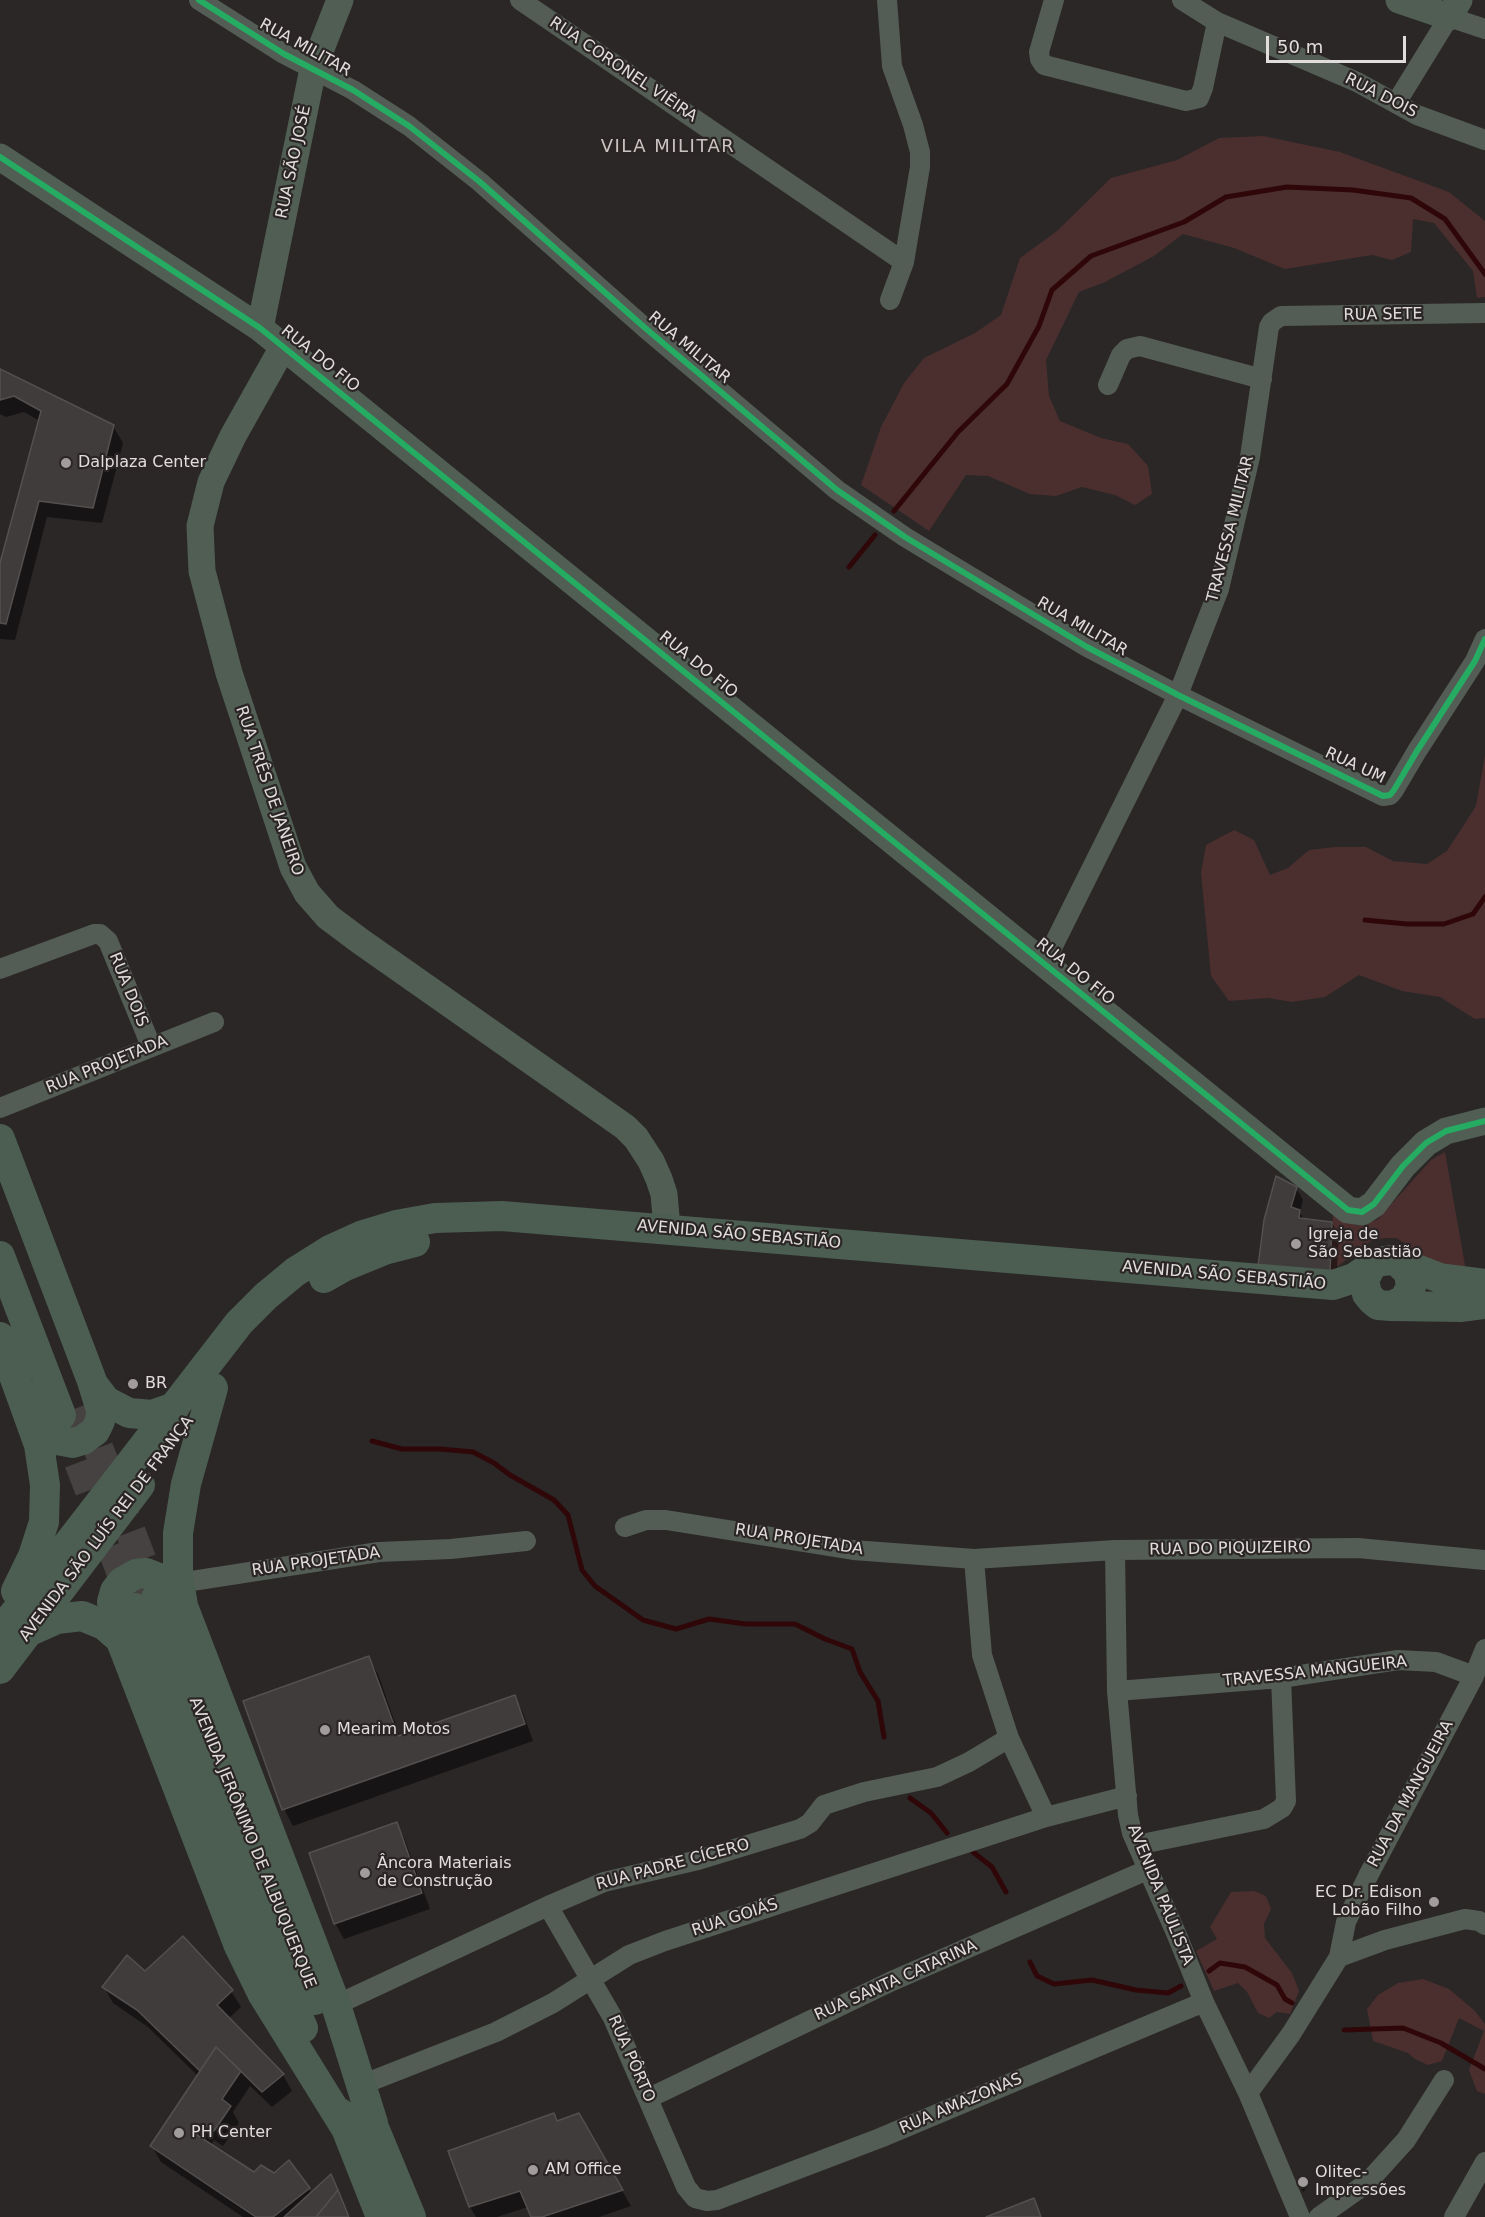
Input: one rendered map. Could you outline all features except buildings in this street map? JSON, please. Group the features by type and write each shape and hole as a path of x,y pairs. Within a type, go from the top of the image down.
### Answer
{"main road":[{"path":"0,1139 78,1401"},
{"path":"0,1194 78,1401"},
{"name":"AVENIDA SÃO SEBASTIÃO","path":"174,1407 239,1323 295,1272 330,1250 363,1235 396,1225 435,1218 502,1216 667,1228 1323,1285 1347,1282 1384,1264"},
{"name":"AVENIDA SÃO SEBASTIÃO","path":"213,1388 254,1335 280,1308 312,1285 345,1266 384,1250 422,1240 460,1235 503,1234 671,1245 1304,1303 1449,1307 1485,1304"},
{"path":"0,1256 78,1401 101,1410 100,1421 88,1438 73,1443 57,1440 46,1434 20,1391"},
{"path":"1384,1264 1440,1278 1485,1284"},
{"path":"1384,1264 1409,1273 1411,1287 1404,1300 1388,1306"},
{"path":"0,1337 39,1445 43,1462 46,1505 44,1522 33,1556 0,1620"},
{"path":"213,1388 183,1501 163,1599 336,2005 361,2085 360,2126"},
{"name":"AVENIDA SÃO LUÍS REI DE FRANÇA","path":"14,1632 213,1388"},
{"path":"78,1401 106,1401 129,1413 152,1415 174,1407"},
{"name":"AVENIDA SÃO LUÍS REI DE FRANÇA","path":"0,1669 14,1632 174,1407"},
{"path":"123,1646 112,1602 115,1591 126,1578 146,1573 161,1577 171,1586 163,1599"},
{"name":"AVENIDA JERÔNIMO DE ALBUQUERQUE","path":"163,1599 270,1958 327,2080 360,2126 411,2217"},
{"path":"14,1632 57,1619 82,1616 104,1625 120,1639 250,1971 310,2072 360,2126"},
{"name":"AVENIDA JERÔNIMO DE ALBUQUERQUE","path":"360,2126 381,2217"}],"street":[{"name":"RUA MILITAR","path":"199,0 274,48 353,90 409,126 480,182 644,327 837,490 905,537 1078,642 1178,695"},
{"name":"RUA SÃO JOSÉ","path":"260,328 313,69 340,0"},
{"name":"RUA CORONEL VIÊIRA","path":"519,0 904,262"},
{"path":"887,0 892,66 914,125 920,152 920,167 904,262 890,300"},
{"path":"1054,0 1039,51 1044,66 1186,102 1199,98 1203,88 1217,22"},
{"name":"RUA DOIS","path":"1182,0 1217,22 1357,82 1440,124 1485,140"},
{"path":"1399,0 1454,9 1485,29"},
{"path":"1396,103 1454,9"},
{"name":"RUA DO FIO","path":"0,157 260,328 1348,1210 1362,1212 1374,1204 1403,1166 1426,1143 1446,1131 1485,1121"},
{"name":"RUA SETE","path":"1281,316 1485,313"},
{"name":"TRAVESSA MILITAR","path":"1044,964 1178,695 1219,589 1250,456 1269,327 1281,316"},
{"path":"1108,385 1121,355 1127,349 1140,346 1262,379"},
{"name":"RUA TRÊS DE JANEIRO","path":"283,347 228,445 211,482 200,526 202,571 229,673 292,867 307,893 328,917 626,1128 636,1138 651,1161 659,1179 664,1194 667,1228"},
{"name":"RUA UM","path":"1178,695 1383,796 1390,795 1475,661 1485,639"},
{"name":"RUA DOIS","path":"0,969 94,934 100,934 108,942 151,1046"},
{"name":"RUA PROJETADA","path":"0,1108 214,1022"},
{"name":"RUA PROJETADA","path":"625,1527 646,1520 666,1520 853,1550 974,1559"},
{"name":"RUA PROJETADA","path":"163,1599 379,1552 451,1549 526,1541"},
{"name":"RUA DO PIQUIZEIRO","path":"974,1559 1115,1550 1358,1548 1485,1560"},
{"name":"AVENIDA PAULISTA","path":"1115,1550 1117,1691 1128,1815 1147,1870 1204,2002 1248,2093 1300,2217"},
{"path":"974,1559 982,1655 1009,1738 1046,1816"},
{"name":"RUA DA MANGUEIRA","path":"1248,2093 1291,2034 1339,1957 1350,1913 1474,1676 1485,1649"},
{"name":"TRAVESSA MANGUEIRA","path":"1117,1691 1281,1678 1398,1660 1436,1662 1474,1676"},
{"path":"1137,1845 1264,1819 1282,1808 1286,1801 1281,1678"},
{"name":"RUA PADRE CÍCERO","path":"336,2005 604,1882 698,1860 800,1829 810,1823 824,1805 864,1792 937,1777 969,1762 1009,1738"},
{"name":"RUA GOIÁS","path":"361,2085 496,2032 553,2003 629,1955 665,1941 1046,1816 1127,1796"},
{"name":"RUA SANTA CATARINA","path":"649,2098 892,1981 1147,1870"},
{"name":"RUA PÔRTO","path":"548,1906 590,1979 603,1997 686,2187 696,2198 717,2200"},
{"path":"1339,1957 1385,1940 1465,1919 1483,1919"},
{"name":"RUA AMAZONAS","path":"717,2200 880,2138 1204,2002"},
{"path":"1319,2217 1375,2175 1406,2140 1444,2080"},
{"path":"1454,2217 1485,2162"}],"shaded area":[{"path":"1263,136 1340,152 1449,192 1485,221 1485,297 1477,298 1473,271 1434,223 1413,219 1411,252 1392,260 1372,255 1285,269 1234,248 1183,234 1154,256 1105,282 1079,292 1046,360 1049,396 1060,421 1101,438 1128,444 1148,466 1152,494 1135,505 1115,495 1082,487 1056,496 1030,494 988,476 966,475 929,531 861,485 881,427 904,383 924,358 975,333 1001,315 1020,258 1057,231 1111,178 1177,160 1219,138"},
{"path":"1485,755 1485,1018 1475,1019 1440,997 1402,991 1359,975 1325,997 1292,1002 1268,998 1229,1001 1211,976 1201,873 1206,845 1234,830 1254,840 1270,875 1288,868 1309,850 1335,847 1366,847 1393,861 1427,864 1447,851 1476,806"},
{"path":"1445,1152 1466,1271 1436,1266 1396,1238 1385,1238 1371,1241 1330,1272 1333,1213 1356,1225 1365,1225 1378,1219 1431,1160"},
{"path":"1254,1891 1266,1896 1271,1909 1264,1924 1265,1938 1292,1973 1299,1991 1290,2014 1277,2012 1269,2018 1258,2013 1247,1992 1238,1983 1214,1991 1196,1951 1217,1939 1210,1927 1231,1892"},
{"path":"1423,1979 1449,1989 1474,2010 1485,2024 1485,2094 1477,2091 1469,2070 1484,2031 1459,2018 1442,2061 1428,2065 1408,2053 1373,2041 1367,2009 1378,1995 1398,1983"}],"waterway":[{"path":"894,511 958,432 1007,384 1039,326 1052,290 1091,256 1184,222 1226,197 1287,187 1353,190 1411,198 1445,219 1485,274"},
{"path":"849,567 875,535"},
{"path":"1365,920 1407,924 1444,924 1473,914 1485,897"},
{"path":"372,1441 402,1449 473,1452 554,1500 568,1515 582,1570 595,1586 643,1620 676,1629 709,1619 746,1624 795,1624 852,1649 860,1672 878,1701 884,1737"},
{"path":"910,1798 931,1813 947,1833"},
{"path":"973,1852 992,1867 1006,1892"},
{"path":"1030,1962 1037,1976 1054,1984 1092,1980 1136,1990 1168,1993 1181,1986"},
{"path":"1209,1971 1220,1963 1245,1967 1277,1985 1285,1999 1292,2003"},
{"path":"1344,2030 1403,2028 1441,2043 1485,2069"}],"tunnel":[{"path":"82,1406 155,1595"},
{"path":"63,1420 134,1605"}],"cycle path":[{"path":"199,0 284,54 353,90 409,126 480,182 644,327 837,490 905,537 1087,647 1178,695 1383,796 1390,795 1475,661 1485,639"},
{"path":"0,157 260,328 1348,1210 1362,1212 1374,1204 1403,1166 1426,1143 1446,1131 1485,1121"}],"place":[{"name":"Dalplaza Center","path":"66,463"},
{"name":"Igreja de São Sebastião","path":"1296,1244"},
{"name":"BR","path":"133,1384"},
{"name":"Mearim Motos","path":"325,1730"},
{"name":"Âncora Materiais de Construção","path":"365,1873"},
{"name":"EC Dr. Edison Lobão Filho","path":"1434,1902"},
{"name":"PH Center","path":"179,2133"},
{"name":"AM Office","path":"533,2170"},
{"name":"Olitec- Impressões","path":"1303,2182"}],"district":[{"name":"VILA MILITAR","path":"668,147"}]}
